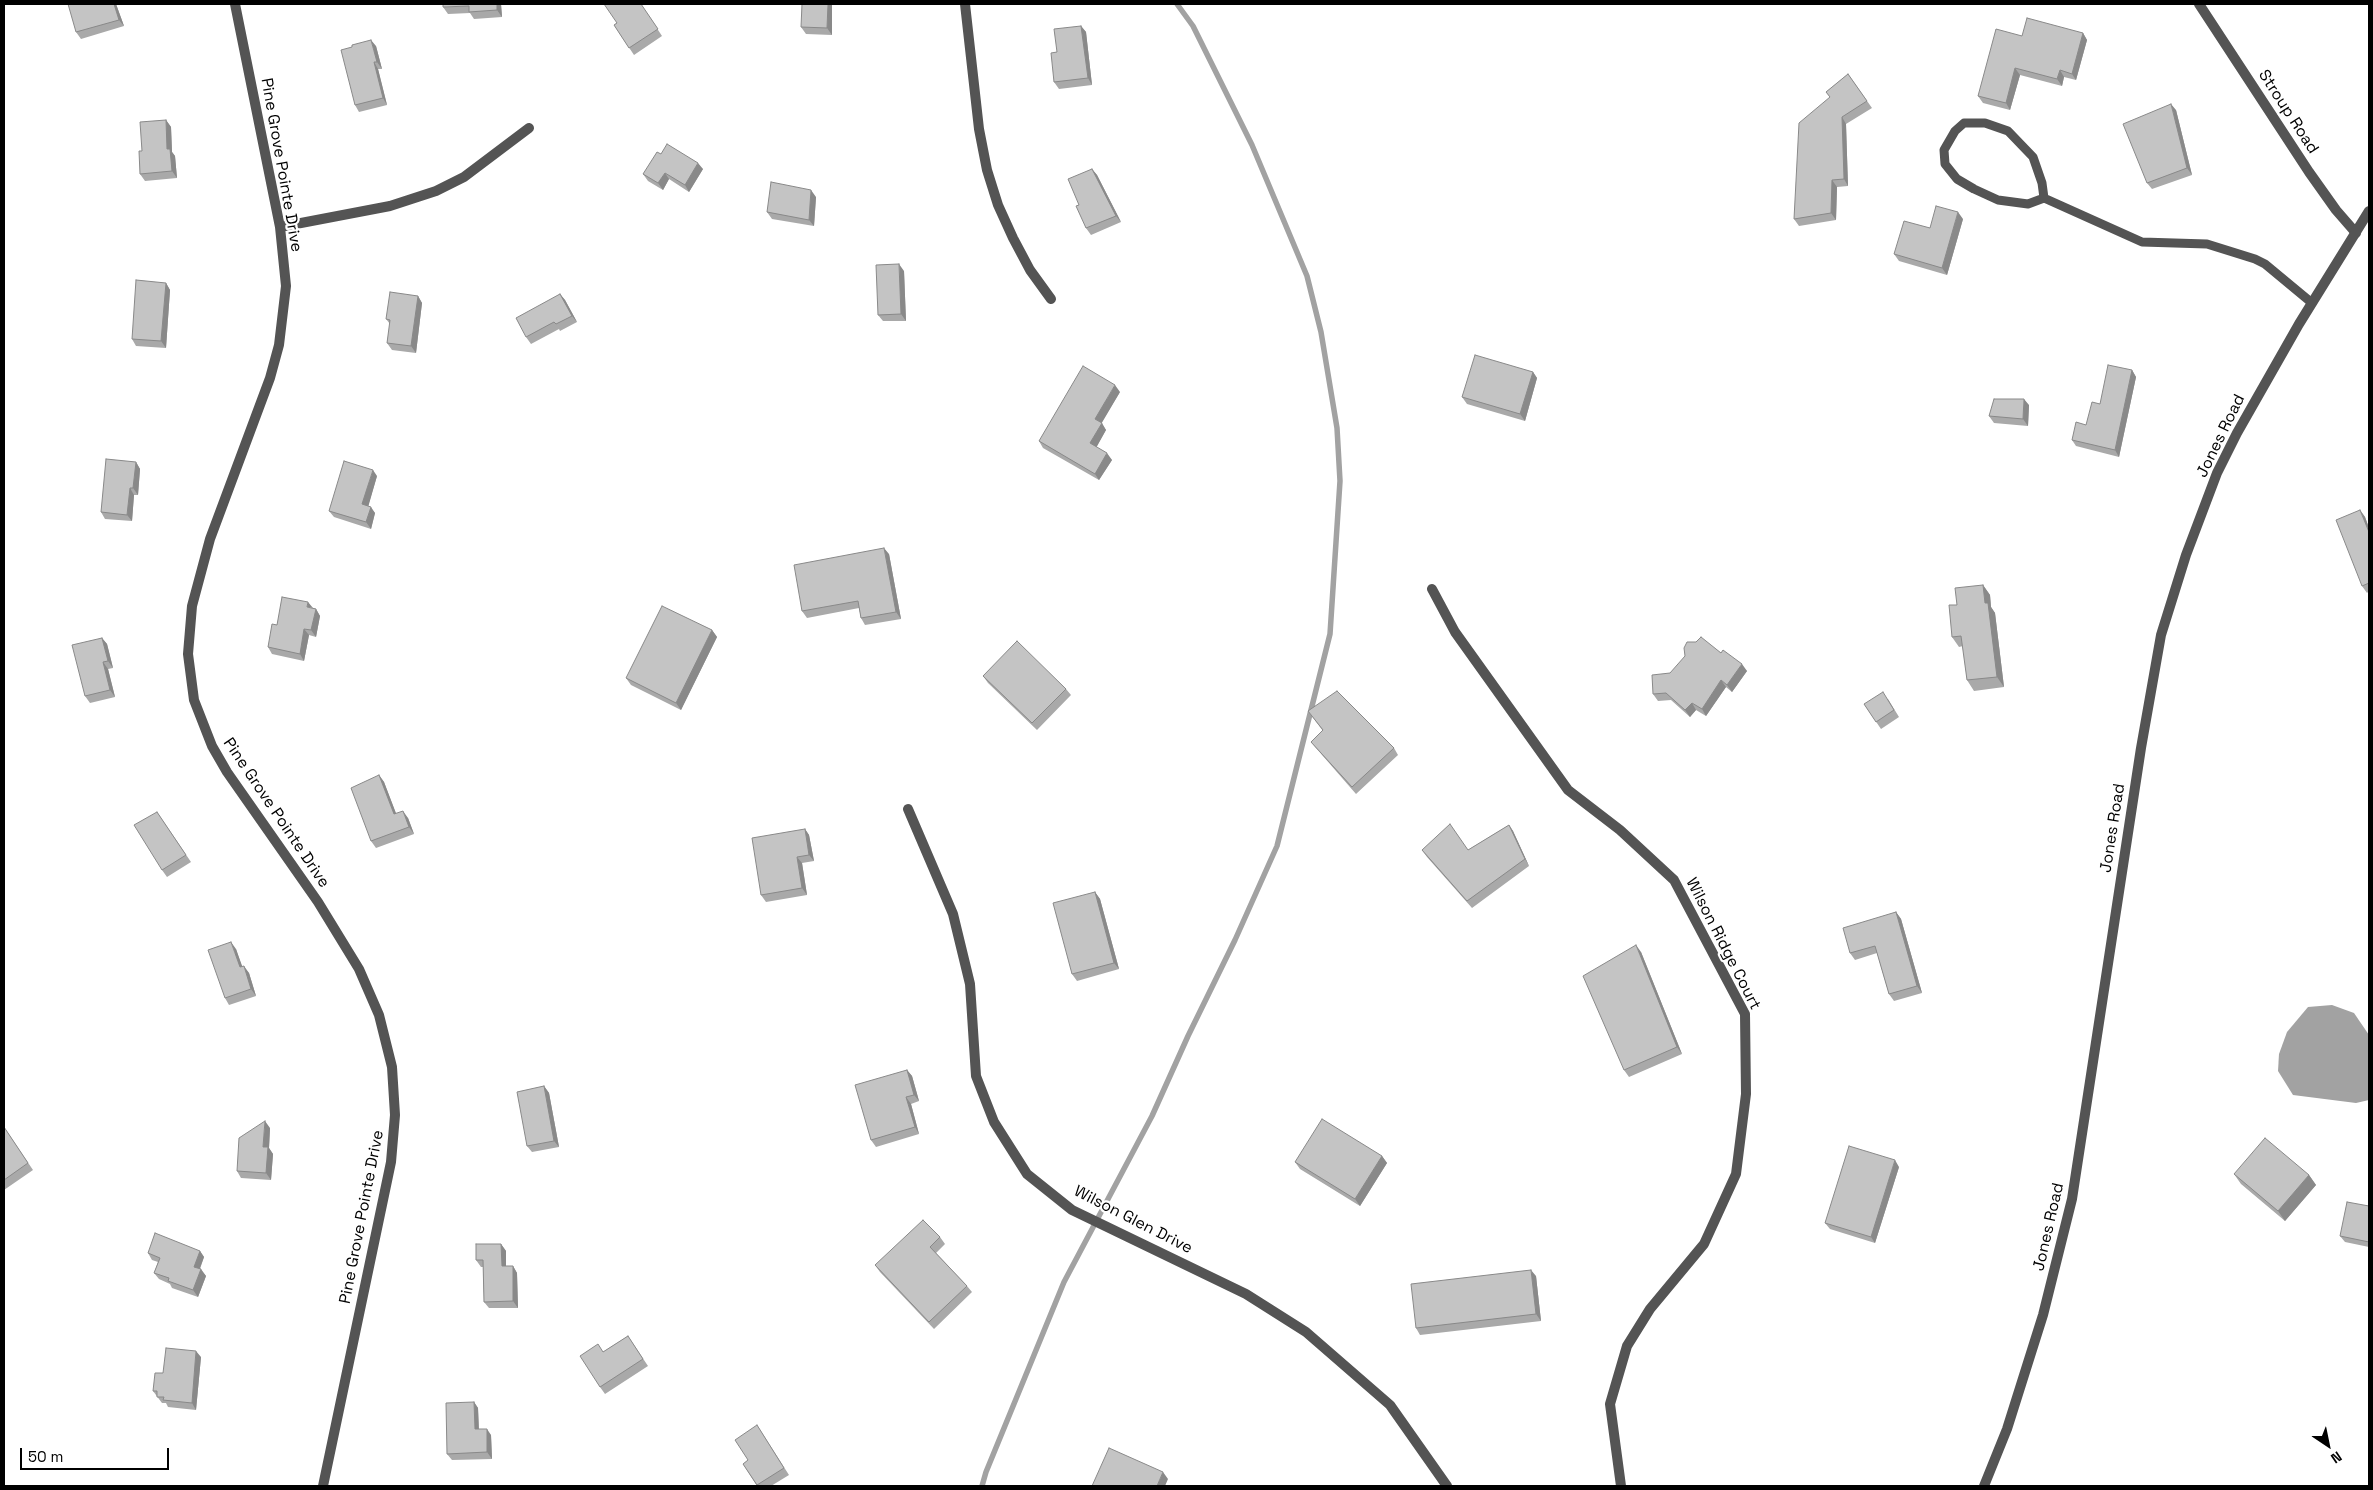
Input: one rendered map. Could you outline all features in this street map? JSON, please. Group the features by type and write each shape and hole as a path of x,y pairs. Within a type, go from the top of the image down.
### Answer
{"street":[{"name":"Pine Grove Pointe Drive","path":"235,4 280,227 286,286 279,345 270,378 210,539 192,606 188,654 194,700 212,746 227,772 318,902 359,969 379,1015 392,1067 395,1115 391,1162 322,1486"},
{"path":"964,4 979,129 987,170 998,205 1013,238 1030,270 1051,299"},
{"name":"Stroup Road","path":"2199,4 2309,172 2336,210 2356,233"},
{"path":"280,227 390,206 436,191 464,177 529,128"},
{"name":"Jones Road","path":"1984,1486 2007,1429 2043,1315 2072,1199 2141,748 2161,635 2186,555 2217,473 2259,392 2369,211"},
{"name":"Wilson Ridge Court","path":"1432,589 1455,632 1568,790 1620,830 1674,880 1745,1014 1746,1094 1736,1174 1704,1244 1650,1310 1627,1346 1610,1404 1621,1486"},
{"name":"Wilson Glen Drive","path":"908,809 955,923 970,984 976,1076 994,1122 1027,1174 1072,1210 1246,1294 1306,1332 1390,1405 1447,1486"}],"lane":[{"path":"2044,198 2042,183 2033,157 2008,131 1985,123 1964,124 1955,131 1944,150 1945,164 1957,179 1974,189 1998,200 2028,204 2044,198 2142,242 2207,244 2255,259 2265,264 2312,303"}],"shaded area":[{"path":"2332,1005 2354,1013 2369,1035 2369,1100 2356,1103 2293,1095 2278,1071 2279,1054 2287,1032 2308,1007"}],"building":[{"path":"68,4 114,4 119,20 76,32"},
{"path":"443,4 497,4 497,10 469,12 469,6 443,7"},
{"path":"604,4 641,4 658,29 629,48 614,25 617,23"},
{"path":"802,4 828,4 827,28 801,27"},
{"path":"2027,18 2083,33 2072,74 2060,70 2057,79 2015,68 2006,103 1978,96 1996,29 2022,36"},
{"path":"1081,26 1088,78 1054,82 1051,53 1057,52 1054,29"},
{"path":"371,40 377,62 374,62 383,98 355,105 341,50"},
{"path":"1848,74 1867,101 1842,117 1844,179 1832,180 1831,213 1794,219 1799,123 1830,97 1826,92"},
{"path":"2171,104 2187,168 2147,183 2123,124"},
{"path":"166,120 167,149 170,149 172,171 140,174 139,151 142,151 140,122"},
{"path":"667,144 698,163 685,185 665,173 658,183 643,174 657,152 661,154"},
{"path":"1092,169 1116,216 1086,228 1076,206 1079,205 1068,179"},
{"path":"771,182 811,190 809,220 767,212"},
{"path":"1936,206 1958,212 1942,268 1894,254 1904,221 1930,228"},
{"path":"899,264 901,314 878,315 876,265"},
{"path":"136,280 166,283 161,341 132,339"},
{"path":"390,292 418,296 411,346 387,343 390,320 386,319"},
{"path":"560,294 572,316 556,324 554,322 526,337 516,318"},
{"path":"1475,355 1533,372 1520,414 1462,397"},
{"path":"2108,365 2132,370 2115,450 2072,440 2076,422 2086,425 2092,402 2100,404"},
{"path":"1083,366 1115,385 1095,419 1102,423 1090,443 1107,453 1095,474 1039,441"},
{"path":"1994,399 2024,399 2023,419 1989,416"},
{"path":"106,459 136,462 133,488 130,488 127,515 101,512"},
{"path":"344,461 373,470 362,504 371,507 366,522 329,511"},
{"path":"2360,510 2369,532 2369,583 2362,586 2336,520"},
{"path":"884,548 896,612 861,618 858,601 802,611 794,565"},
{"path":"1983,585 1985,603 1988,603 1997,677 1967,680 1961,636 1952,637 1949,605 1957,605 1955,588"},
{"path":"282,597 308,602 307,607 316,609 311,630 304,629 300,654 268,647 272,624 277,625"},
{"path":"662,606 712,630 676,703 626,678"},
{"path":"1701,637 1721,653 1723,650 1742,664 1727,685 1721,680 1702,709 1692,703 1685,710 1666,693 1653,694 1652,675 1670,673 1685,656 1684,648 1687,642 1696,642"},
{"path":"102,638 108,661 103,662 110,690 85,696 72,645"},
{"path":"1017,641 1066,689 1032,723 983,676"},
{"path":"1337,691 1394,748 1352,787 1311,742 1323,730 1308,711"},
{"path":"1883,692 1894,710 1876,722 1864,704"},
{"path":"379,775 394,814 403,811 409,827 371,841 351,788"},
{"path":"157,812 186,855 162,870 134,825"},
{"path":"1450,824 1468,850 1509,825 1525,859 1467,901 1422,850"},
{"path":"805,829 809,855 797,857 802,888 761,895 752,838"},
{"path":"1095,892 1114,963 1072,974 1053,903"},
{"path":"1896,912 1917,986 1889,994 1875,946 1850,953 1843,928"},
{"path":"231,942 240,967 244,966 251,989 225,998 208,950"},
{"path":"1636,945 1677,1047 1624,1070 1583,976"},
{"path":"907,1070 914,1095 906,1097 915,1127 871,1140 855,1085"},
{"path":"544,1086 554,1141 527,1146 517,1092"},
{"path":"1322,1119 1382,1156 1355,1199 1295,1162"},
{"path":"265,1121 263,1147 268,1147 266,1173 237,1171 239,1138"},
{"path":"4,1127 28,1163 4,1180"},
{"path":"2265,1138 2309,1175 2278,1211 2234,1174"},
{"path":"1849,1146 1895,1160 1871,1237 1825,1223"},
{"path":"2347,1202 2369,1206 2369,1242 2340,1236"},
{"path":"923,1220 940,1237 930,1247 967,1286 929,1322 875,1265"},
{"path":"155,1233 200,1251 194,1267 201,1269 193,1290 168,1281 169,1278 154,1273 160,1258 148,1253"},
{"path":"476,1244 501,1244 502,1266 513,1266 513,1301 484,1302 483,1260 476,1260"},
{"path":"1531,1270 1536,1314 1416,1328 1411,1284"},
{"path":"628,1336 643,1359 600,1387 580,1356 598,1344 603,1352"},
{"path":"166,1348 196,1351 192,1403 163,1400 164,1397 157,1397 157,1391 153,1391 155,1373 163,1373"},
{"path":"474,1402 475,1429 487,1429 487,1452 447,1454 446,1403"},
{"path":"757,1425 784,1468 757,1485 743,1464 748,1460 735,1440"},
{"path":"1109,1448 1163,1472 1157,1486 1092,1486"}],"waterway":[{"path":"982,1486 986,1472 1064,1282 1152,1116 1277,846 1330,634 1340,481 1337,428 1321,332 1307,276 1252,145 1193,26 1177,4"}]}
